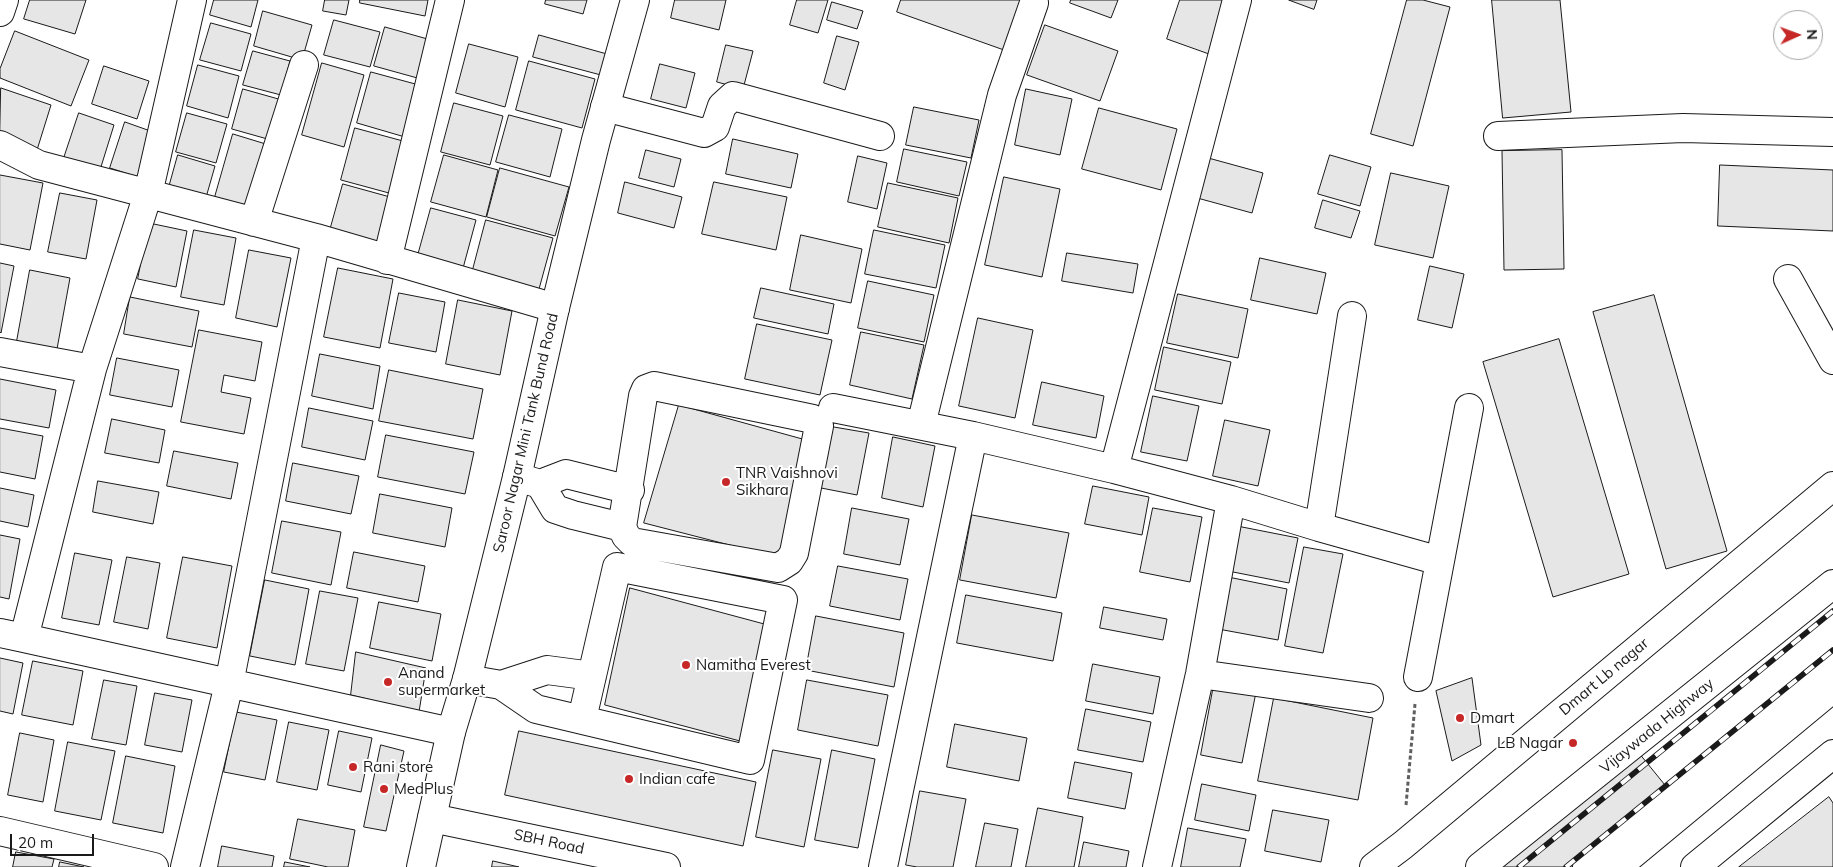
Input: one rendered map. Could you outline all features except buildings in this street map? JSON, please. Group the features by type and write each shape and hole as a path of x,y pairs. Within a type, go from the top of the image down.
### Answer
{"main road":[{"path":"0,12 4,0"},
{"path":"192,0 148,194 92,369 12,635 452,732"},
{"path":"387,260 450,0"},
{"name":"Saroor Nagar Mini Tank Bund Road","path":"421,867 452,732 528,481 555,308 605,107 635,0"},
{"path":"1114,469 1237,0"},
{"path":"921,425 1002,95 1034,3"},
{"path":"254,222 304,65"},
{"path":"605,107 704,133 715,127 722,106 733,96 880,136"},
{"path":"1498,136 1683,128 1833,132"},
{"path":"0,145 39,165 316,238 555,308"},
{"path":"185,867 229,684 316,238"},
{"path":"1788,279 1833,360"},
{"path":"1319,528 1352,316"},
{"path":"0,352 92,369"},
{"path":"654,386 813,419 819,426 794,553 789,561 778,568 632,542 626,536 622,527 630,490 643,396 646,389 654,386"},
{"path":"833,408 973,436 1114,469 1232,500 1319,528 1440,560"},
{"path":"1418,677 1469,408"},
{"path":"883,867 973,436"},
{"path":"528,481 566,474 630,490"},
{"path":"528,481 555,509 622,527"},
{"name":"Dmart Lb nagar","path":"1374,867 1403,845 1833,486"},
{"path":"1157,867 1200,674 1232,500"},
{"path":"467,678 501,685 536,709 750,760 783,600 617,567 582,719"},
{"name":"Vijaywada Highway","path":"1480,867 1833,584"},
{"path":"1587,867 1833,666"},
{"path":"501,685 547,670 592,676"},
{"path":"1200,674 1369,698"},
{"path":"1616,867 1833,688"},
{"path":"1695,867 1833,754"},
{"name":"SBH Road","path":"432,818 666,867"},
{"path":"0,831 154,867"}],"path":[{"path":"1406,805 1418,677"}],"railway":[{"path":"1519,867 1833,611"},
{"path":"1566,867 1833,650"}],"place":[{"name":"TNR Vaishnovi Sikhara","path":"726,482"},
{"name":"Namitha Everest","path":"686,665"},
{"name":"Anand supermarket","path":"388,682"},
{"name":"Dmart","path":"1460,718"},
{"name":"LB Nagar","path":"1573,743"},
{"name":"Rani store","path":"353,767"},
{"name":"Indian cafe","path":"629,779"},
{"name":"MedPlus","path":"384,789"}]}
